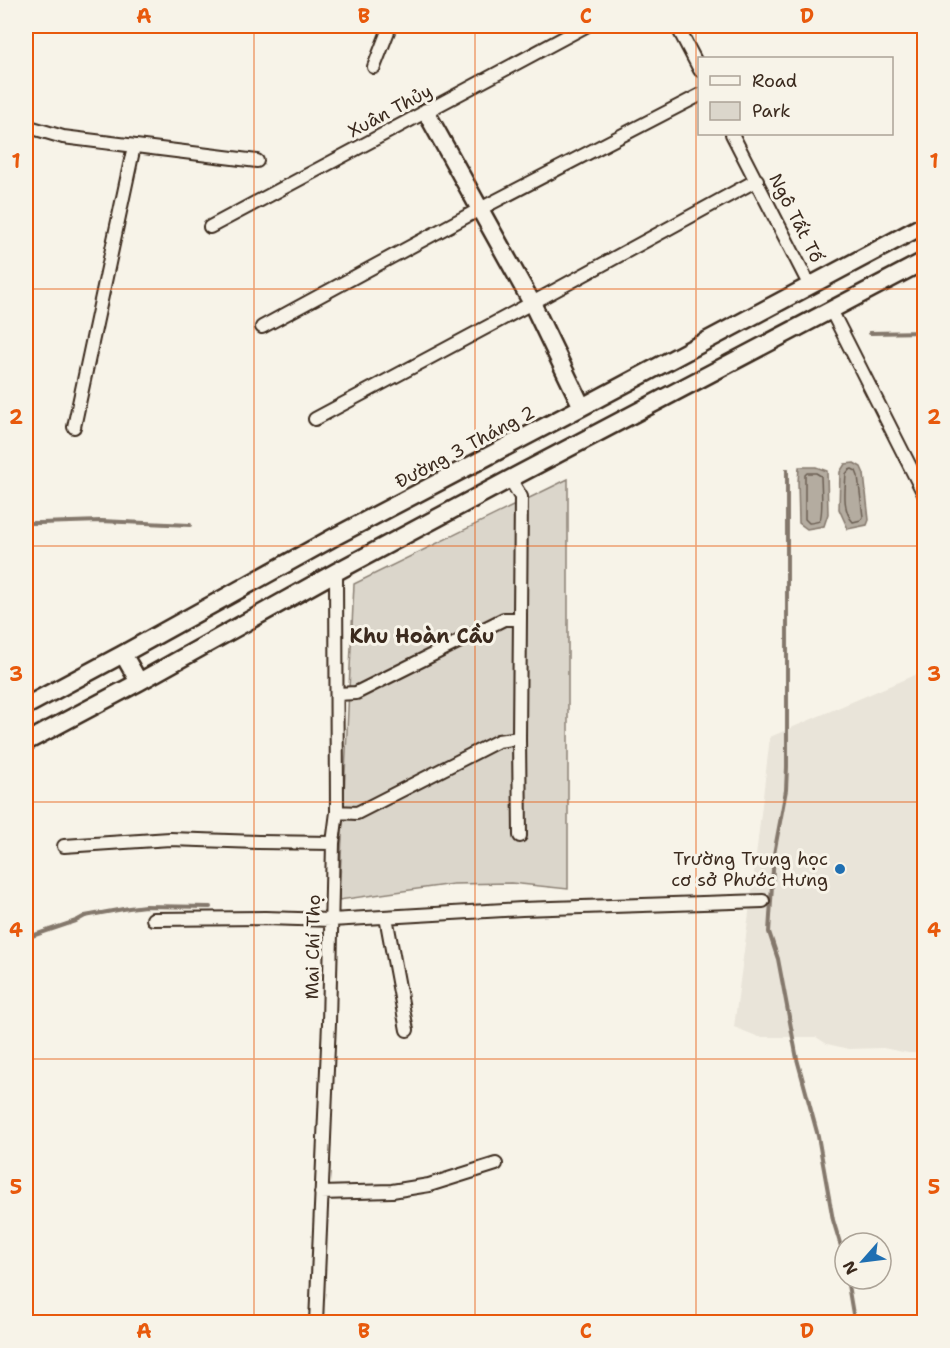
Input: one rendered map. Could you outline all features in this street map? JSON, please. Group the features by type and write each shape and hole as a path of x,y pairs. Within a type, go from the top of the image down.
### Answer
{"main road":[{"path":"426,112 532,303 582,407"},
{"name":"Đường 3 Tháng 2","path":"26,706 336,536 924,225"},
{"path":"26,742 336,572 924,261"},
{"path":"123,654 139,682"}],"street":[{"path":"374,67 390,26"},
{"name":"Xuân Thủy","path":"210,227 586,26"},
{"path":"677,26 698,68"},
{"path":"262,327 480,209 698,96"},
{"path":"26,126 63,137 256,161"},
{"name":"Ngô Tất Tố","path":"733,135 810,286"},
{"path":"74,427 134,146"},
{"path":"315,419 757,180"},
{"path":"831,310 924,494"},
{"path":"510,479 521,497 520,836"},
{"name":"Mai Chí Thọ","path":"316,1323 329,1023 333,843 337,812 336,572"},
{"path":"337,694 356,693 504,619 519,619"},
{"path":"337,812 357,813 498,741 519,738"},
{"path":"64,846 170,839 333,843"},
{"path":"153,919 331,920 522,909 763,901"},
{"path":"386,917 407,1030"},
{"path":"321,1193 392,1191 429,1185 496,1164"}],"shaded area":[{"name":"Trường Trung học cơ sở Phước Hưng","path":"924,671 924,1053 908,1053 883,1048 849,1049 827,1044 816,1037 759,1037 734,1027 770,737"}],"green space":[{"path":"568,479 568,889 511,883 453,884 339,900 354,584"}],"water":[{"path":"854,463 861,467 864,474 869,520 867,525 848,529 839,509 840,472 845,464"},
{"path":"799,467 816,467 827,471 828,514 824,526 807,529 799,523"}],"waterway":[{"path":"870,333 924,332"},
{"path":"787,470 787,767 786,790 774,854 769,932 778,959 797,1059 818,1136 836,1231"},
{"path":"26,523 101,521 190,525"},
{"path":"26,938 85,916 129,908 145,906 210,907"},
{"path":"849,1291 853,1314"}],"place":[{"name":"Trường Trung học cơ sở Phước Hưng","path":"840,869"}],"district":[{"name":"Khu Hoàn Cầu","path":"422,636"}]}
